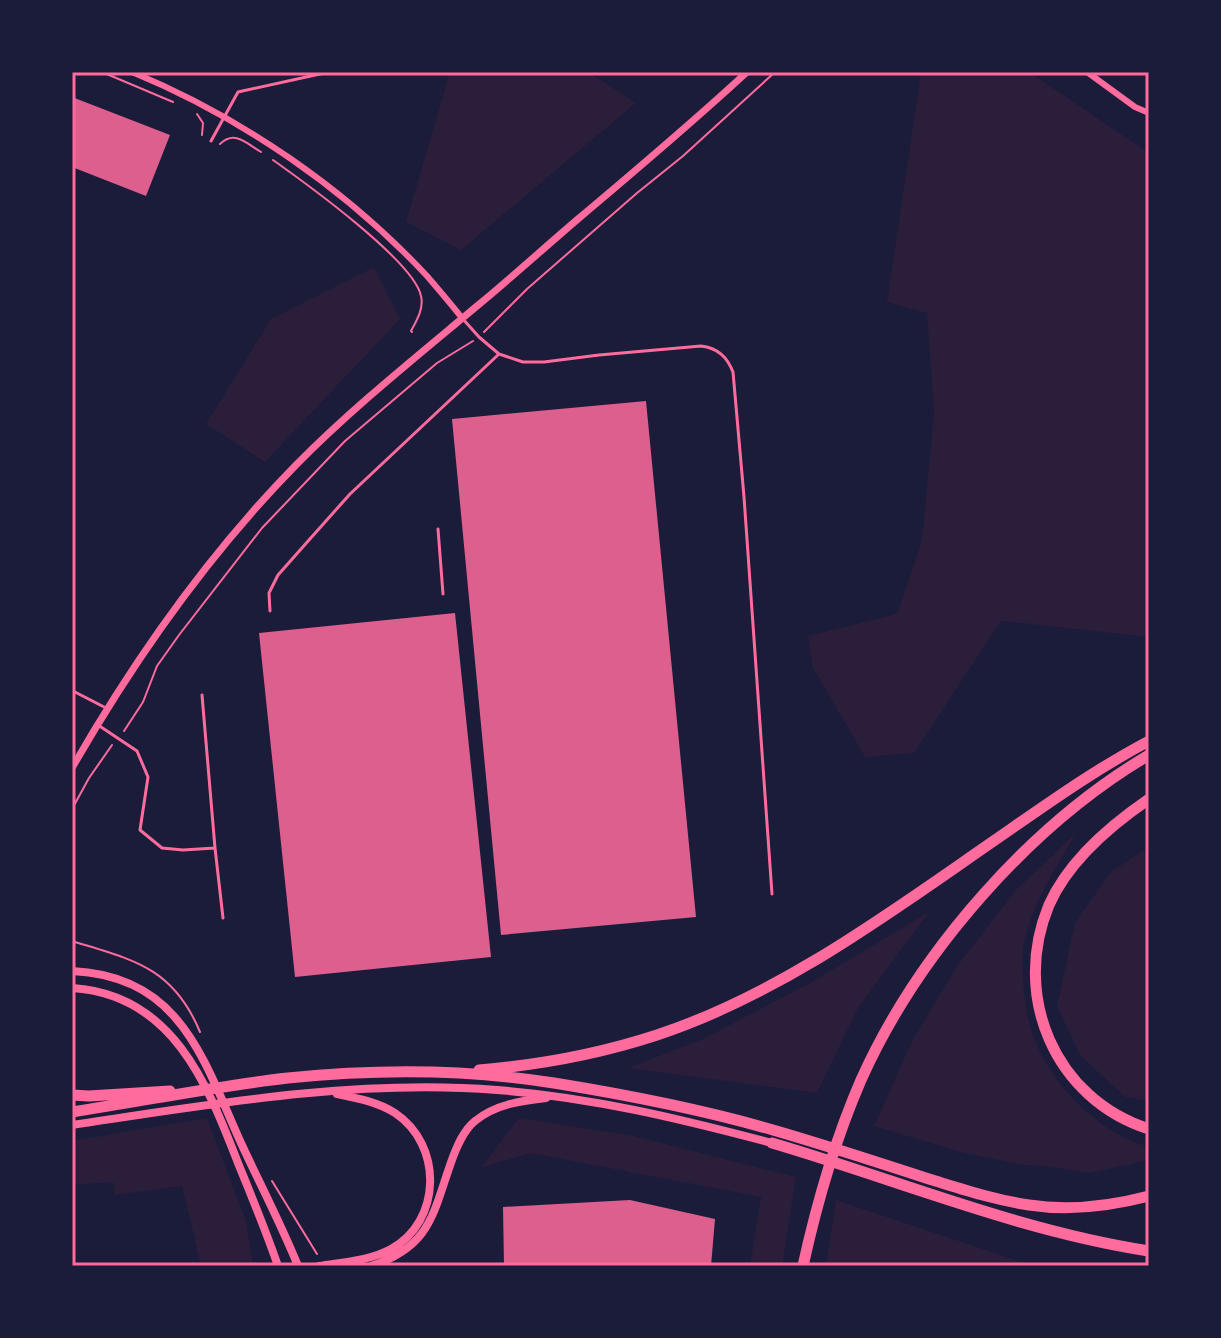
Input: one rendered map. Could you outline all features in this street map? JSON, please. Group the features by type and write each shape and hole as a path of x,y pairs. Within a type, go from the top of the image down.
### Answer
{"highway":[{"path":"72,1112 284,1079 491,1069 577,1057 659,1034 739,1001 797,971 941,877 1082,779 1149,741"},
{"path":"803,1266 826,1171 862,1078 883,1036 925,969 971,909 1059,820 1149,755"},
{"path":"1149,799 1094,844 1067,876 1050,904 1038,943 1035,968 1044,1029 1060,1062 1082,1089 1107,1110 1149,1129"},
{"path":"442,1073 549,1082 675,1104 776,1131 980,1195 1030,1206 1078,1207 1149,1196"},
{"path":"72,1095 207,1090"},
{"path":"772,1143 978,1211 1060,1233 1149,1251"}],"main road":[{"path":"72,971 115,978 148,994 176,1017 196,1046 236,1144 278,1266"},
{"path":"72,988 105,994 138,1008 165,1029 186,1053 201,1076 298,1266"},
{"path":"72,1125 324,1091 434,1087 497,1090 594,1101 679,1118 772,1143"},
{"path":"320,1266 363,1259 394,1247 412,1230 421,1216 431,1188 428,1157 412,1127 379,1105 324,1091"},
{"path":"371,1266 402,1253 424,1231 435,1211 455,1151 469,1126 478,1118 511,1103 559,1096"}],"street":[{"path":"132,72 224,117 322,182 375,226 426,276 462,318"},
{"path":"72,768 144,653 196,582 295,466 352,412 637,171 747,72"},
{"path":"1087,72 1135,107 1149,113"}],"lane":[{"path":"211,141 238,92 329,72"},
{"path":"462,318 499,354 523,362 701,346 718,351 730,362 744,497 772,894"},
{"path":"270,611 269,593 278,575 309,540 350,494 499,354"},
{"path":"438,529 443,594"},
{"path":"73,691 108,709"},
{"path":"202,695 223,918"},
{"path":"98,725 137,751 148,777 140,830 162,848 215,848"}],"path":[{"path":"102,72 178,104"},
{"path":"72,809 89,778 143,702 157,666 262,528 345,441 437,363 479,337 527,289 683,156 775,72"},
{"path":"191,111 201,119 202,135"},
{"path":"220,144 237,138 267,156 315,190 379,243 419,290 421,308 412,332"},
{"path":"72,941 130,960 163,978 186,1004 201,1034"},
{"path":"271,1179 320,1266"}],"shaded area":[{"path":"450,72 588,72 636,103 461,250 406,222"},
{"path":"921,72 1029,72 1149,153 1149,637 1001,621 914,753 865,757 812,666 808,636 897,614 922,540 934,413 927,313 887,302"},
{"path":"374,267 400,319 265,462 206,424 271,319"},
{"path":"1076,833 1040,897 1025,938 1023,979 1028,1019 1047,1064 1069,1095 1114,1132 1149,1147 1149,1160 1090,1173 1022,1165 960,1152 874,1126 912,1041 957,966 1017,889"},
{"path":"1149,847 1149,1101 1125,1097 1080,1055 1057,1006 1075,922 1112,871"},
{"path":"929,912 858,1008 817,1093 628,1068 703,1039 810,983"},
{"path":"207,1118 246,1221 253,1266 201,1266 182,1186 115,1195 113,1182 72,1185 72,1141"},
{"path":"519,1118 634,1136 796,1177 782,1266 750,1266 761,1197 530,1153 481,1168"},
{"path":"836,1200 1034,1266 826,1266"}],"building":[{"path":"72,97 170,135 146,196 72,167"},
{"path":"646,401 696,917 501,935 452,419"},
{"path":"455,613 491,957 295,977 259,633"},
{"path":"630,1200 715,1219 711,1266 504,1266 503,1207"}]}
